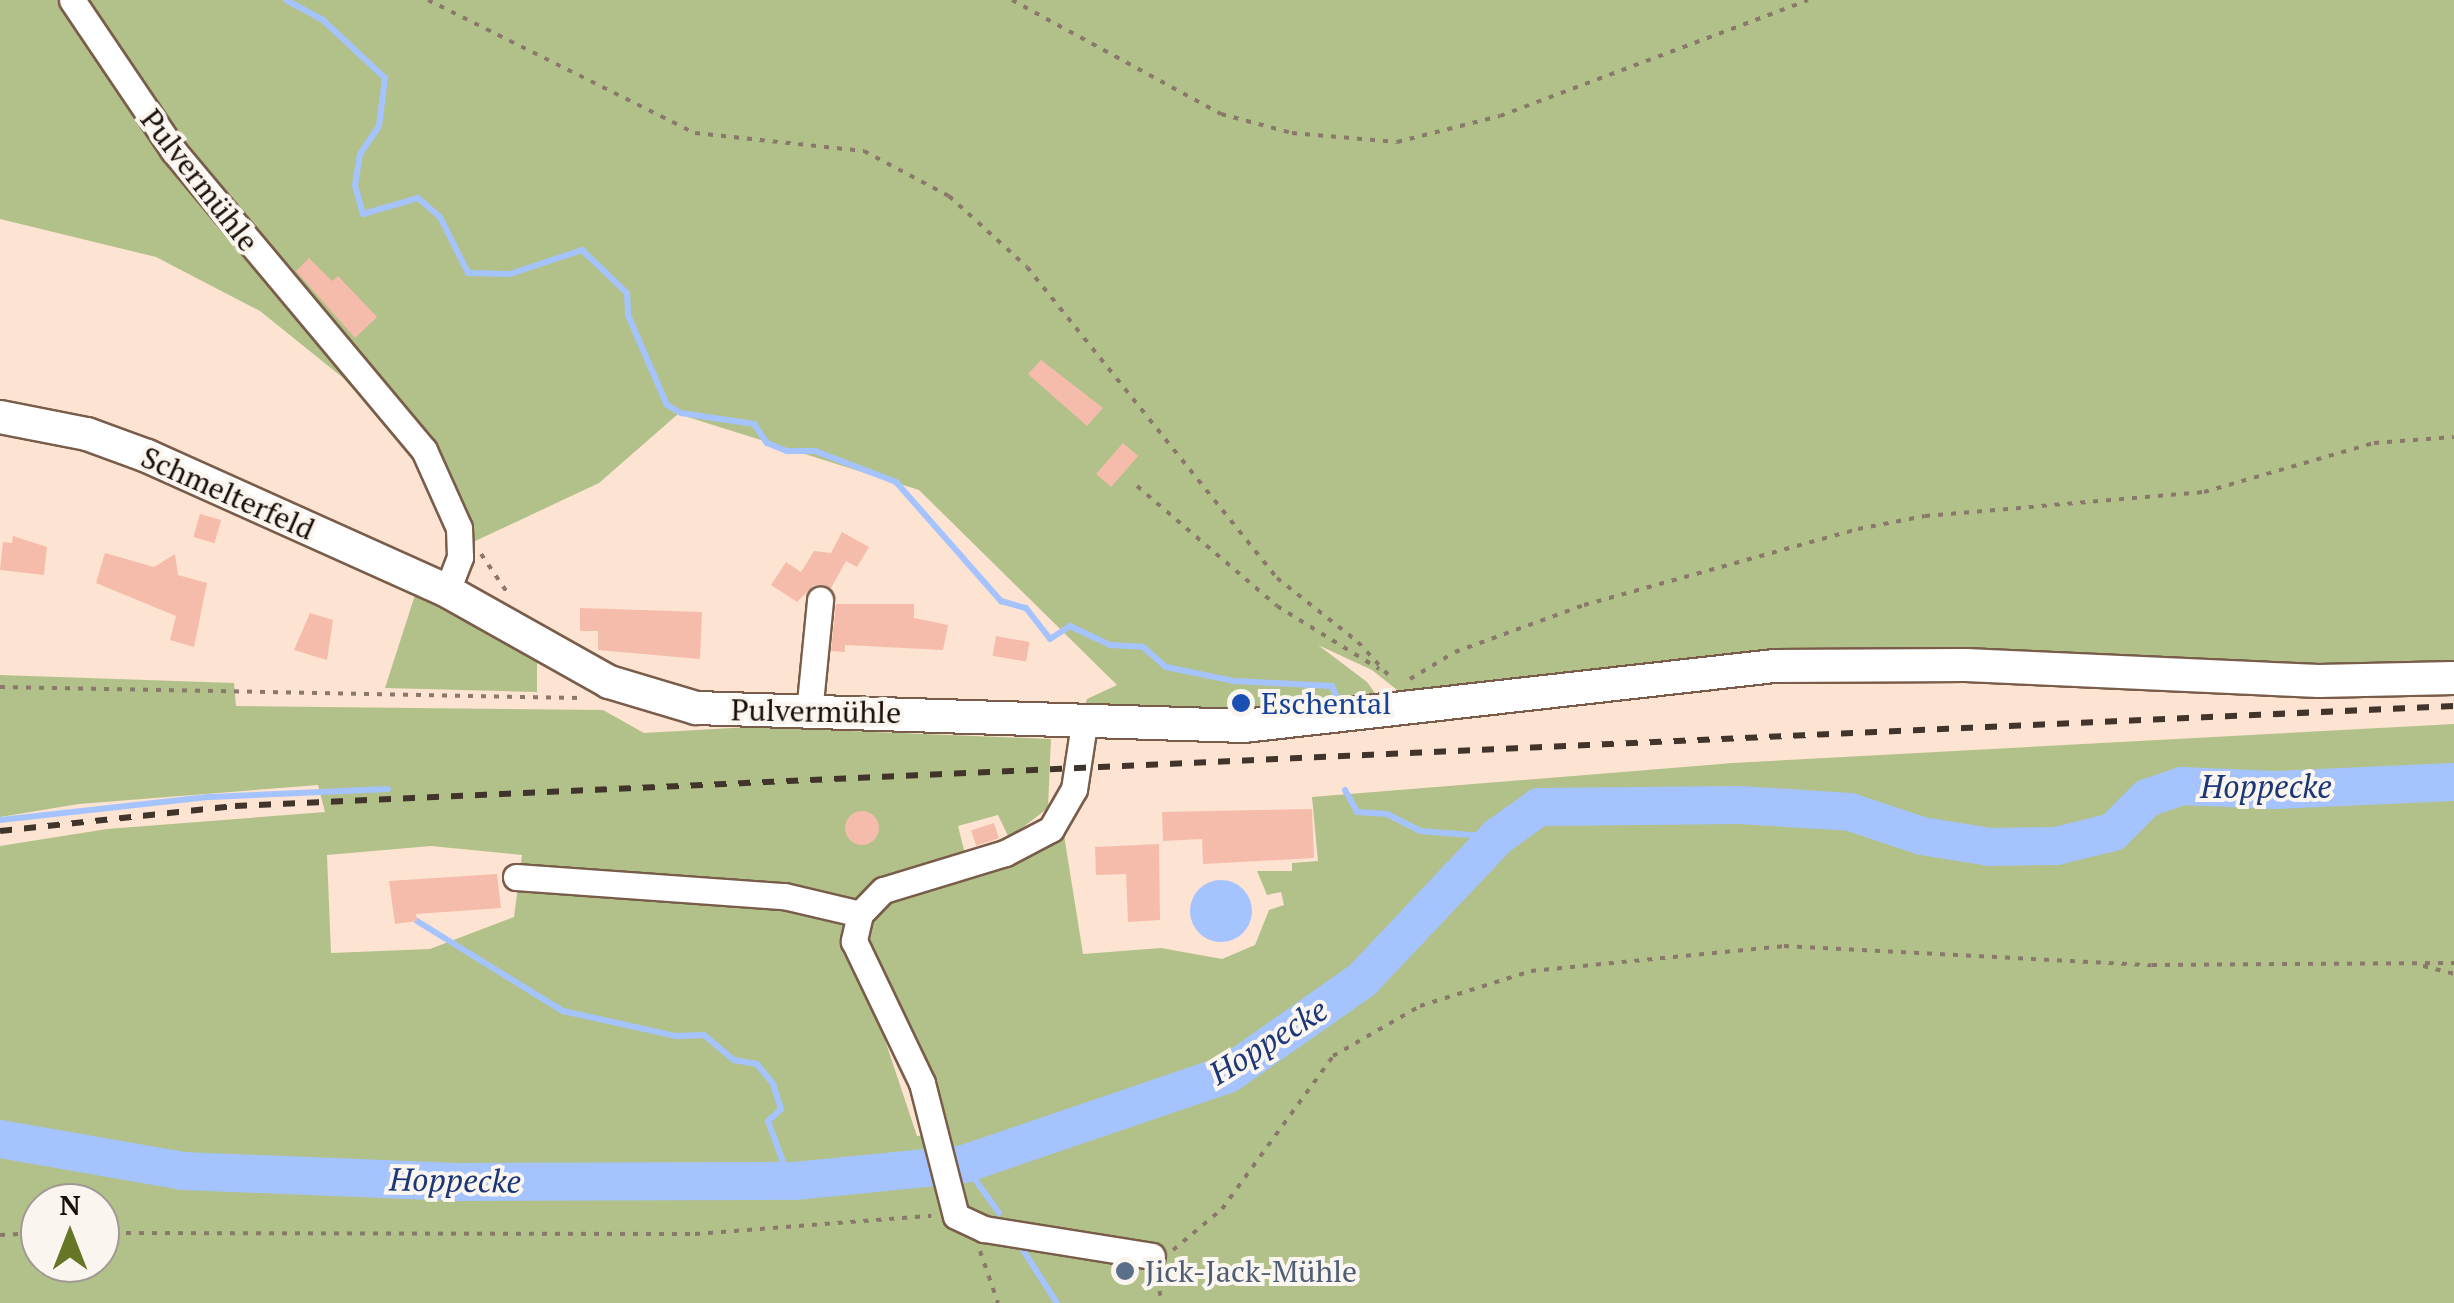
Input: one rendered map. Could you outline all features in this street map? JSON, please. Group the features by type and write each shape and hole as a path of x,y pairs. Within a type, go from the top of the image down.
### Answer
{"main road":[{"name":"Schmelterfeld","path":"0,417 87,434 147,456 448,591"},
{"name":"Pulvermühle","path":"448,591 588,672 649,698 720,711 1084,724 1320,721 1774,666 1966,665 2319,681 2454,678"}],"street":[{"name":"Pulvermühle","path":"72,0 203,189 414,434 448,492 461,549"},
{"path":"448,591 461,549"},
{"path":"808,713 820,600"},
{"path":"1084,724 1074,789 1050,828 1005,853 882,890 860,914 856,951 922,1083 950,1210 974,1226 1152,1256"},
{"path":"516,878 766,894 860,914"}],"path":[{"path":"428,0 695,133 864,151 948,196 1027,267 1276,578 1358,642 1398,687"},
{"path":"1012,0 1221,114 1292,133 1397,142 1474,125 1808,0"},
{"path":"1386,691 1455,652 1584,604 1858,529 1926,516 2204,492 2374,444 2454,437"},
{"path":"1137,486 1277,606 1383,671"},
{"path":"461,549 489,559 512,600"},
{"path":"0,686 584,698"},
{"path":"1152,1256 1178,1248 1205,1227 1308,1083 1344,1047 1445,996 1531,971 1784,946 2152,965 2454,963"},
{"path":"2418,965 2454,974"},
{"path":"120,1233 694,1234 804,1221 914,1218 950,1210"},
{"path":"974,1226 998,1303"}],"green space":[{"path":"0,0 2454,0 2454,678 1966,665 1411,701 1372,670 1318,645 1367,682 1375,693 1367,709 1081,715 1087,699 1117,685 919,490 678,414 599,483 456,550 438,503 400,438 342,377 260,311 156,257 0,219"},
{"path":"415,595 537,660 537,692 385,688"},
{"path":"0,675 234,683 236,706 603,710 644,733 750,727 1051,739 1048,808 1009,838 998,815 958,826 964,850 998,868 1064,835 1083,954 1161,948 1222,959 1255,945 1269,910 1284,905 1281,892 1267,895 1257,871 1292,871 1292,863 1318,861 1312,797 1733,763 2454,724 2454,1303 0,1303 0,846 107,829 325,812 318,785 79,804 0,817","holes":["431,846 522,855 514,917 430,949 331,953 327,855","837,896 948,1134 948,1135 917,1136"]}],"water":[{"path":"1221,880 1243,889 1252,911 1243,933 1221,942 1199,933 1190,911 1199,889"}],"building":[{"path":"309,258 332,281 338,276 377,317 355,338 296,271"},
{"path":"1041,360 1103,408 1087,426 1028,374"},
{"path":"1123,443 1138,456 1111,487 1096,474"},
{"path":"200,514 221,520 215,543 193,537"},
{"path":"842,532 869,547 857,567 846,561 831,588 814,585 797,602 771,585 786,562 801,572 814,551 831,553"},
{"path":"13,536 47,547 44,575 0,570 3,542 12,543"},
{"path":"105,553 154,567 175,554 178,575 207,583 194,647 170,640 176,616 96,583"},
{"path":"836,604 914,604 914,618 948,625 943,650 845,645 845,652 831,651"},
{"path":"580,608 702,612 700,659 598,650 598,631 580,631"},
{"path":"310,613 333,620 327,660 294,650"},
{"path":"996,636 1029,642 1026,662 993,656"},
{"path":"1312,809 1314,858 1203,864 1202,839 1163,841 1162,812"},
{"path":"862,811 874,816 879,828 874,840 862,845 850,840 845,828 850,816"},
{"path":"994,823 999,838 976,846 971,830"},
{"path":"1159,844 1160,920 1128,922 1126,874 1096,875 1095,847"},
{"path":"497,874 501,908 416,914 417,921 395,924 389,881"}],"waterway":[{"path":"286,0 323,20 385,78 379,126 360,154 355,185 363,214 418,198 440,217 468,273 510,274 582,250 627,293 628,315 667,405 681,413 754,424 767,443 787,451 815,451 896,482 1001,601 1026,608 1050,639 1070,626 1110,645 1143,647 1166,667 1234,681 1332,686 1337,698"},
{"name":"Hoppecke","path":"0,1139 183,1171 457,1182 795,1181 964,1164 1228,1074 1362,980 1497,837 1539,807 1740,805 1850,812 1922,836 1990,847 2056,846 2113,832 2147,798 2182,786 2275,790 2454,782"},
{"path":"0,820 210,797 388,789"},
{"path":"1345,790 1357,812 1387,814 1420,831 1497,837"},
{"path":"417,921 563,1011 676,1036 704,1035 734,1060 757,1064 773,1084 781,1109 768,1121 790,1181"},
{"path":"964,1164 999,1213"},
{"path":"1023,1250 1057,1303"}],"railway":[{"path":"0,831 235,806 2454,706"}],"place":[{"name":"Eschental","path":"1241,703"},
{"name":"Jick-Jack-Mühle","path":"1125,1271"}]}
